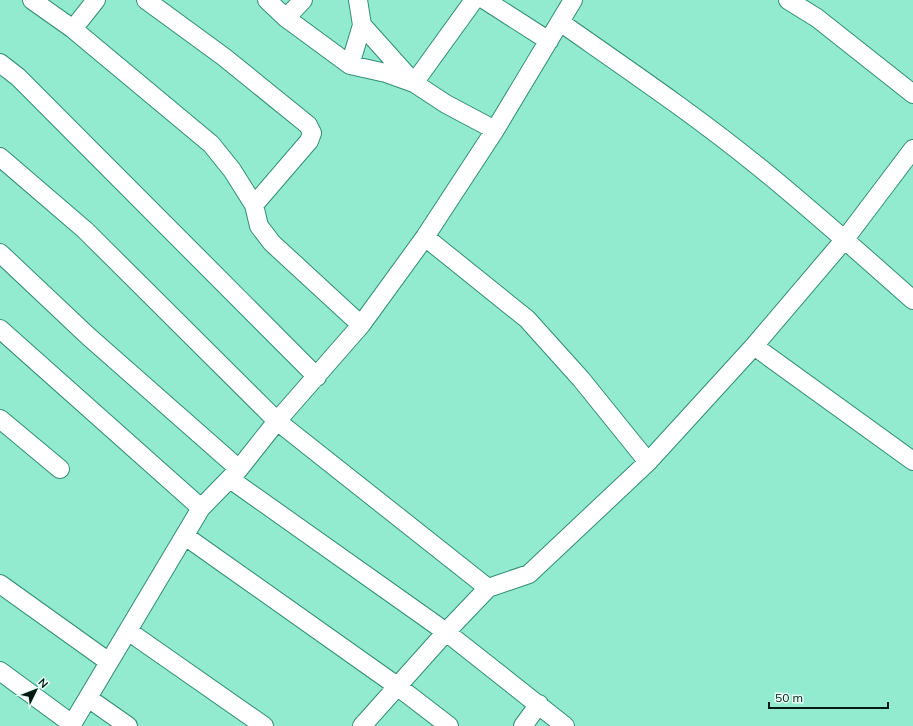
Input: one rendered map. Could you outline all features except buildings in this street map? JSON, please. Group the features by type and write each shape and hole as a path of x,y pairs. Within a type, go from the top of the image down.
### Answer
{"street":[{"path":"32,0 73,29 211,144 232,170 254,205 259,226 272,243 361,324"},
{"path":"73,29 96,0"},
{"path":"146,0 224,57 308,126 312,133 309,141 254,205"},
{"path":"266,0 286,18 350,65 414,83"},
{"path":"286,18 303,0"},
{"path":"350,65 362,25 358,0"},
{"path":"414,83 474,0"},
{"path":"484,0 549,41"},
{"path":"0,671 71,725 201,508 234,474 277,421 317,377 361,324 424,237 495,130 573,0"},
{"path":"788,0 817,18 913,94"},
{"path":"560,22 655,88 746,157 845,239 913,300"},
{"path":"362,25 414,83 457,111 495,130"},
{"path":"0,63 18,77 317,377"},
{"path":"362,726 446,632 488,588 529,574 648,462 754,346 845,239 913,149"},
{"path":"0,156 85,230 277,421 488,588"},
{"path":"424,237 527,319 581,379 648,462"},
{"path":"0,253 234,474 446,632 565,726"},
{"path":"0,329 201,508"},
{"path":"754,346 913,461"},
{"path":"0,419 60,469"},
{"path":"185,536 397,686 449,726"},
{"path":"0,584 109,662"},
{"path":"128,631 264,726"},
{"path":"88,698 128,726"},
{"path":"523,726 539,704"}]}
